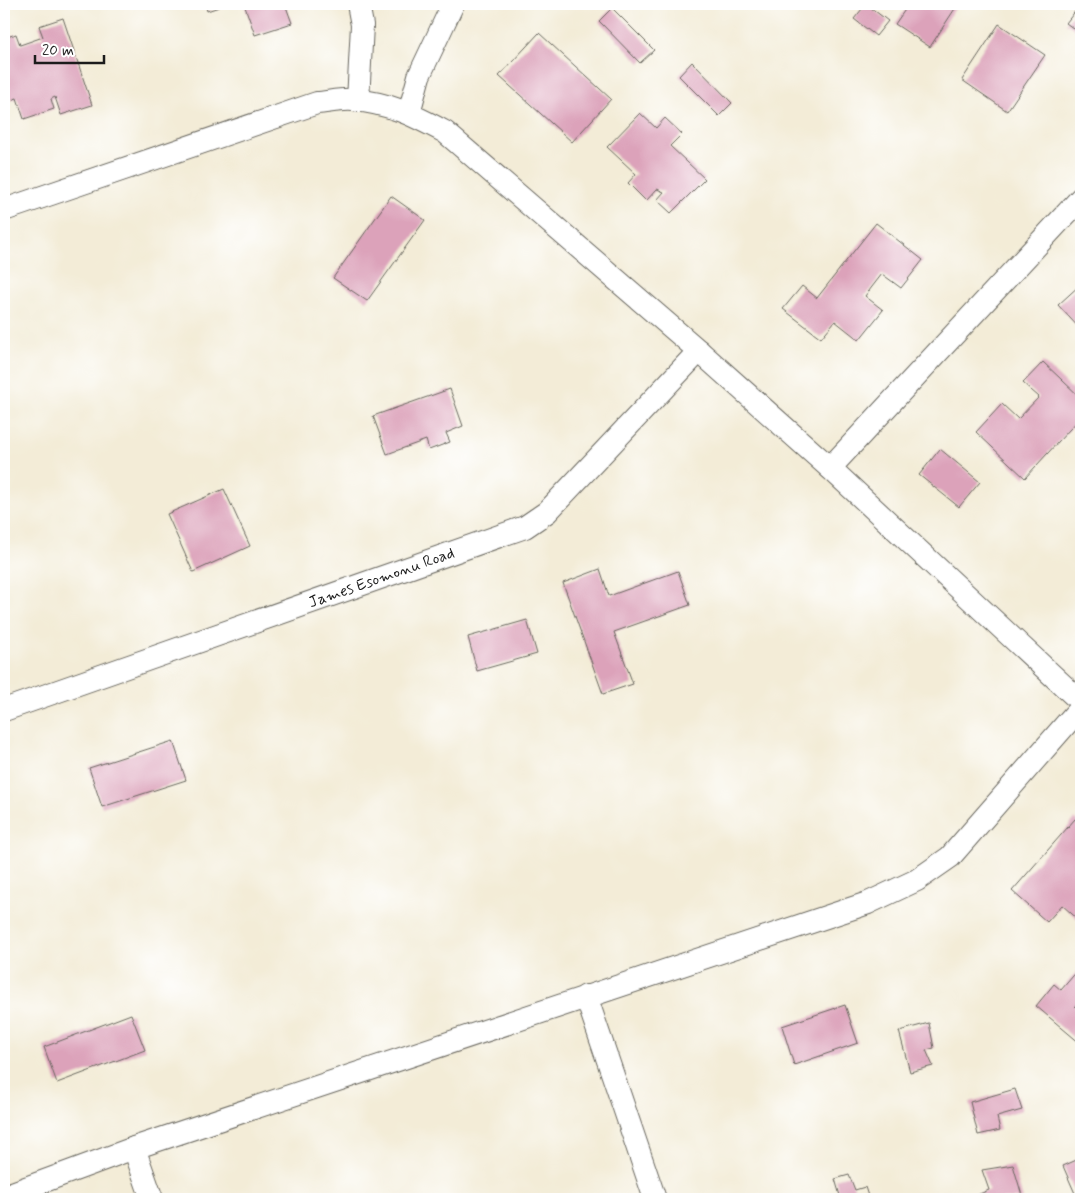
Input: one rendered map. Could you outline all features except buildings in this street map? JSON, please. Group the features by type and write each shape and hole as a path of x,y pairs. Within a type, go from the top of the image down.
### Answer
{"street":[{"path":"358,4 362,25 358,101"},
{"path":"409,113 419,76 453,4"},
{"path":"4,210 317,103 351,100 377,104 409,113 445,132 699,351 830,468 1081,702"},
{"path":"830,468 1081,198"},
{"name":"James Esomonu Road","path":"4,710 525,527 548,512 699,351"},
{"path":"4,1196 134,1148 868,902 917,880 950,857 1081,707"},
{"path":"586,996 655,1199"},
{"path":"134,1148 152,1199"}]}
